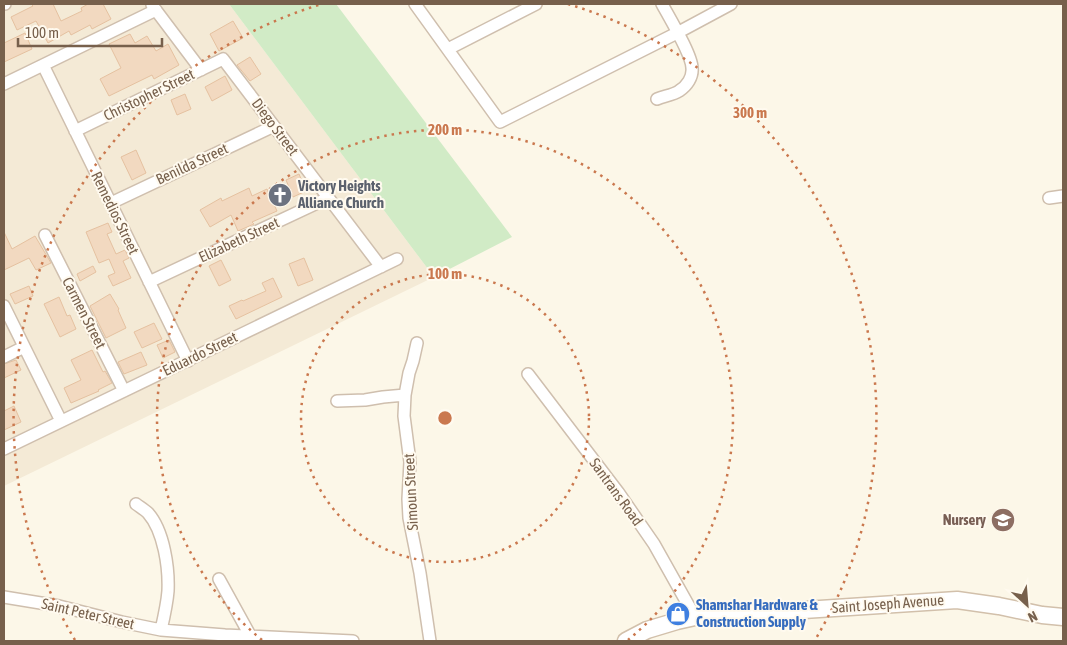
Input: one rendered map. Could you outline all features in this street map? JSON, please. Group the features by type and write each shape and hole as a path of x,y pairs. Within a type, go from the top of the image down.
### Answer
{"main road":[{"name":"Saint Joseph Avenue","path":"626,641 647,630 695,617 957,600 1063,617"}],"street":[{"path":"415,4 500,122 732,4"},
{"path":"448,49 536,4"},
{"path":"657,99 680,91 691,77 692,67 690,57 662,4"},
{"path":"4,84 154,7 201,70"},
{"name":"Christopher Street","path":"75,132 223,59"},
{"name":"Diego Street","path":"223,59 382,267"},
{"name":"Remedios Street","path":"43,65 188,361"},
{"name":"Benilda Street","path":"111,203 274,126"},
{"path":"1049,198 1063,196"},
{"name":"Elizabeth Street","path":"149,282 328,198"},
{"name":"Carmen Street","path":"45,235 124,391"},
{"name":"Eduardo Street","path":"4,450 60,421 397,259"},
{"path":"4,306 60,421"},
{"name":"Simoun Street","path":"417,343 405,395 404,416 410,462 409,518 420,573 430,641"},
{"path":"4,357 24,347"},
{"name":"Santrans Road","path":"528,374 654,544 695,617"},
{"path":"336,401 365,400 383,396 405,395"},
{"path":"136,504 148,513 161,536 168,591 161,630"},
{"path":"219,579 251,637"},
{"name":"Saint Peter Street","path":"4,597 59,606 161,630 225,638 251,637 353,641"}],"shaded area":[{"path":"4,4 229,4 434,277 4,486"}],"green space":[{"path":"229,4 336,4 512,237 434,277"}],"building":[{"path":"31,4 53,4 61,21 82,11 81,8 88,4 103,4 111,19 92,29 90,25 71,35 69,31 48,43 36,21 17,30 11,17 33,6"},
{"path":"233,21 243,38 219,51 210,34"},
{"path":"25,33 32,49 4,62 4,43"},
{"path":"130,34 135,43 147,36 156,51 168,44 179,65 154,79 152,75 109,96 100,79 121,68 109,44"},
{"path":"250,57 261,74 250,81 237,65"},
{"path":"225,76 232,90 212,101 205,87"},
{"path":"185,94 191,109 177,115 171,100"},
{"path":"136,150 146,173 132,180 121,157"},
{"path":"299,174 306,191 293,197 286,180"},
{"path":"249,188 252,196 267,189 277,211 252,222 254,224 238,231 231,215 210,227 200,210 221,198 222,201"},
{"path":"108,223 112,232 107,234 116,254 125,250 129,258 123,261 131,278 113,286 108,276 115,273 109,259 99,263 86,232"},
{"path":"4,232 12,249 35,236 51,263 36,270 29,258 4,270"},
{"path":"304,258 313,280 298,286 289,264"},
{"path":"221,260 231,280 219,286 209,266"},
{"path":"93,266 96,272 80,281 77,274"},
{"path":"273,278 282,297 236,319 229,306 266,291 262,283"},
{"path":"29,286 33,296 15,304 10,294"},
{"path":"110,294 119,309 126,328 106,338 90,306"},
{"path":"59,297 67,316 70,315 76,329 60,337 44,304"},
{"path":"154,323 162,339 142,348 134,332"},
{"path":"169,340 175,352 163,358 157,345"},
{"path":"92,350 103,372 105,371 112,383 71,403 64,388 81,380 71,360"},
{"path":"141,352 147,365 124,374 118,362"},
{"path":"16,360 21,370 4,378 4,364"},
{"path":"14,406 21,422 4,430 4,411"}],"place":[{"name":"Victory Heights Alliance Church","path":"280,195"},
{"name":"Nursery","path":"1003,520"},
{"name":"Shamshar Hardware & Construction Supply","path":"678,614"}]}
